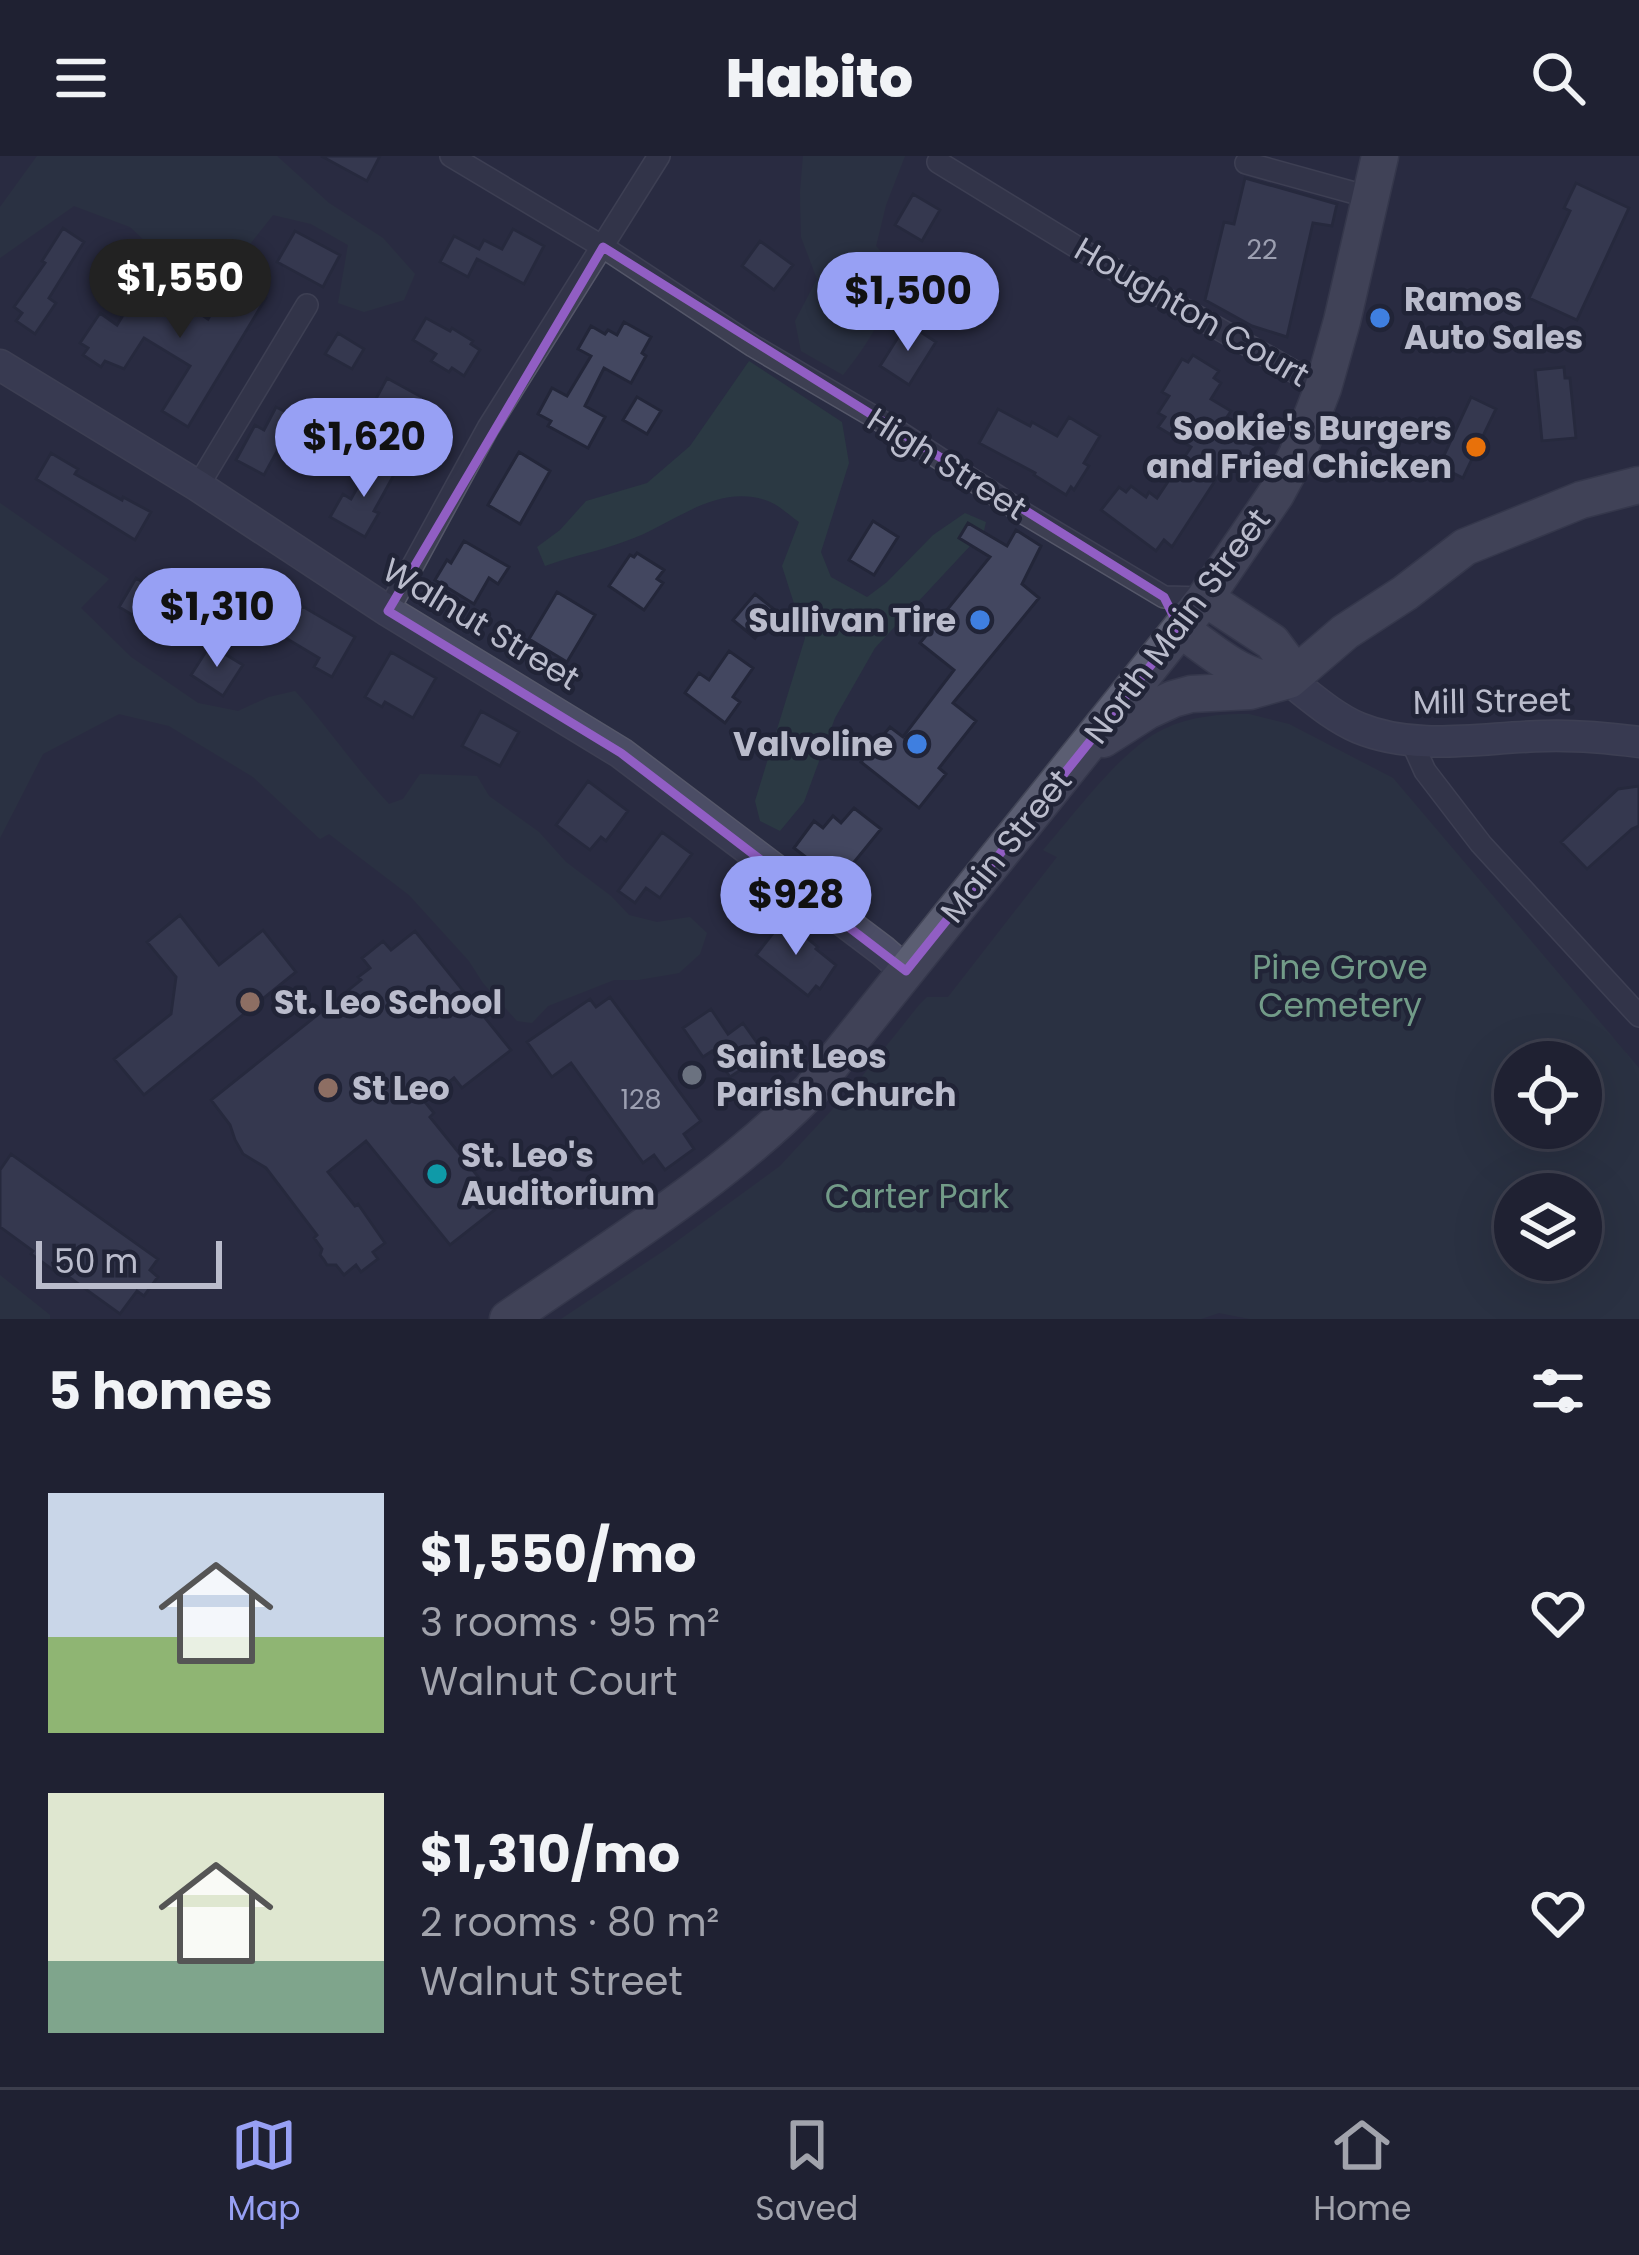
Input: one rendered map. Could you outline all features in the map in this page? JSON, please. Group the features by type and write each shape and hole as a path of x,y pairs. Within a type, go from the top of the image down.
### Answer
{"main road":[{"name":"North Main Street","path":"1079,754 1172,613 1205,598 1298,455 1342,322 1380,156"},
{"path":"1079,754 1173,699 1250,691 1289,680 1345,632 1465,547 1581,500 1639,485"},
{"path":"1205,598 1272,642 1285,658 1289,680"},
{"path":"1172,613 1249,676 1289,680"},
{"name":"Main Street","path":"508,1319 702,1186 773,1129 811,1090 1079,754"}],"street":[{"name":"High Street","path":"451,156 893,428 1172,613"},
{"path":"388,611 488,428 659,156"},
{"name":"Houghton Court","path":"938,162 1101,262 1323,388"},
{"path":"1246,163 1369,196"},
{"path":"198,486 307,305"},
{"name":"Walnut Street","path":"0,365 621,753 906,971"},
{"name":"Mill Street","path":"1289,680 1355,727 1383,736 1411,740 1579,736 1639,742"},
{"path":"1411,740 1425,771 1471,831 1639,1016"}],"highlighted area":[{"path":"603,247 1164,597 1180,629 906,971 621,753 388,611"}],"green space":[{"path":"37,156 277,156 329,203 383,238 415,274 404,300 364,312 338,303 348,245 311,224 273,215 231,268 201,275 160,255 130,227 74,206 0,258 0,207"},
{"path":"803,156 905,156 876,246 898,272 876,326 843,375 801,351 795,321 817,279 801,237"},
{"path":"749,361 842,422 849,463 821,552 831,577 867,597 933,535 965,513 986,522 984,531 875,648 835,718 804,802 780,831 760,821 755,801 805,638 782,566 799,522 768,501 730,497 694,508 626,541 545,566 537,547 586,501 647,483 690,446"},
{"path":"0,503 109,579 81,608 131,657 198,703 238,711 295,691 389,804 403,799 420,774 477,776 489,796 539,832 566,862 629,915 657,922 690,917 707,933 700,954 679,973 614,980 548,1006 532,1023 517,1021 409,895 329,834 320,839 253,777 169,726 119,714 43,754 0,838"},
{"path":"1249,714 1289,724 1393,778 1639,1068 1639,1319 1250,1319 1219,1313 1201,1319 561,1319 780,1166 856,1084 919,1005 927,997 948,997 1057,857 1043,850 1099,784 1148,738 1206,717"},
{"path":"0,1275 50,1315 50,1319 0,1319"}],"building":[{"path":"321,156 380,156 367,181"},
{"path":"1245,178 1337,204 1332,226 1313,223 1287,337 1252,326 1205,300 1224,222 1234,224"},
{"path":"1576,183 1629,208 1577,320 1529,298 1570,211 1564,208"},
{"path":"913,194 940,210 922,241 895,225"},
{"path":"63,228 84,242 49,298 56,303 35,334 16,321 22,313 14,307"},
{"path":"513,229 544,246 524,284 477,259 468,277 440,262 454,236 479,249 484,240 502,249"},
{"path":"295,231 340,255 323,287 277,262"},
{"path":"760,241 793,265 774,290 742,266"},
{"path":"232,278 266,298 188,427 162,411 190,366 144,338 124,369 105,361 101,367 83,355 88,348 80,343 100,313 117,325 131,302 150,315 167,291 208,319"},
{"path":"426,318 452,328 480,350 464,376 431,361 436,354 413,340"},
{"path":"624,322 651,337 642,353 646,356 631,383 604,368 585,406 605,417 588,448 548,426 551,421 538,414 552,388 567,396 591,356 578,349 591,326 617,335"},
{"path":"907,323 936,342 909,385 880,366"},
{"path":"338,333 364,349 352,369 325,354"},
{"path":"1193,355 1219,371 1214,378 1221,383 1211,399 1231,411 1219,429 1261,448 1248,468 1232,455 1172,547 1164,540 1156,551 1101,510 1119,487 1126,492 1131,486 1146,497 1149,492 1157,498 1191,447 1158,427 1165,417 1158,413 1169,396 1162,392 1182,359 1188,362"},
{"path":"1564,367 1565,378 1570,378 1576,438 1542,441 1535,370"},
{"path":"387,378 442,413 427,440 370,410"},
{"path":"637,397 661,411 647,434 623,420"},
{"path":"1471,397 1496,409 1463,478 1439,466"},
{"path":"276,407 296,417 264,475 236,460 255,425 264,430"},
{"path":"998,409 1057,436 1069,417 1100,436 1074,490 1071,487 1066,495 979,443"},
{"path":"519,452 550,471 520,524 488,505"},
{"path":"51,453 78,469 75,474 151,512 135,540 36,479"},
{"path":"373,460 395,473 365,537 330,517 343,494 351,499"},
{"path":"873,521 898,537 874,575 849,560"},
{"path":"968,523 1007,546 1016,530 1041,546 1022,584 1039,598 953,703 976,721 939,768 946,774 919,808 861,762 890,727 903,737 954,670 920,643 990,557 959,538"},
{"path":"464,541 509,567 498,584 489,578 474,604 435,580"},
{"path":"637,553 664,570 657,579 663,583 644,610 609,586 630,555"},
{"path":"136,578 184,607 166,635 119,607"},
{"path":"557,592 595,615 567,662 529,639"},
{"path":"755,594 776,611 755,638 733,620"},
{"path":"302,606 355,637 332,677 314,667 319,658 284,637"},
{"path":"210,645 243,665 223,696 191,675"},
{"path":"729,651 753,668 733,697 740,702 725,723 685,693 699,673 709,680"},
{"path":"391,652 436,678 413,718 365,697"},
{"path":"481,711 519,732 500,766 462,746"},
{"path":"588,781 628,811 606,841 601,837 590,850 556,825"},
{"path":"1639,786 1639,826 1587,869 1561,842 1618,789"},
{"path":"854,808 881,829 838,882 794,848 814,821 823,828 833,816 841,823"},
{"path":"662,832 692,854 660,898 646,888 635,903 618,891"},
{"path":"180,915 219,965 263,930 296,972 144,1095 114,1059 171,1014 176,977 147,942"},
{"path":"784,919 836,965 820,989 816,986 808,996 756,955"},
{"path":"415,931 511,1050 462,1088 454,1078 425,1102 434,1113 430,1117 501,1205 450,1245 366,1141 328,1172 385,1243 373,1252 378,1259 361,1272 356,1265 344,1275 336,1265 327,1265 314,1238 317,1235 266,1168 243,1154 230,1125 211,1100 361,980 358,977 370,968 362,958 383,941 391,950"},
{"path":"610,997 701,1121 684,1134 694,1149 665,1170 654,1155 643,1163 571,1063 552,1077 527,1042 590,999 596,1007"},
{"path":"711,1009 728,1034 743,1023 765,1054 730,1077 712,1051 703,1057 683,1028"},
{"path":"11,1154 158,1259 150,1270 158,1277 144,1296 137,1291 120,1314 59,1270 57,1273 0,1227 0,1170"}],"place":[{"name":"Ramos Auto Sales","path":"1380,318"},
{"name":"Sookie's Burgers and Fried Chicken","path":"1476,447"},
{"name":"Sullivan Tire","path":"980,620"},
{"name":"Valvoline","path":"917,744"},
{"name":"St. Leo School","path":"250,1002"},
{"name":"Saint Leos Parish Church","path":"692,1075"},
{"name":"St Leo","path":"328,1088"},
{"name":"St. Leo's Auditorium","path":"437,1174"}],"park label":[{"name":"Pine Grove Cemetery","path":"1340,986"},
{"name":"Carter Park","path":"917,1196"}]}
